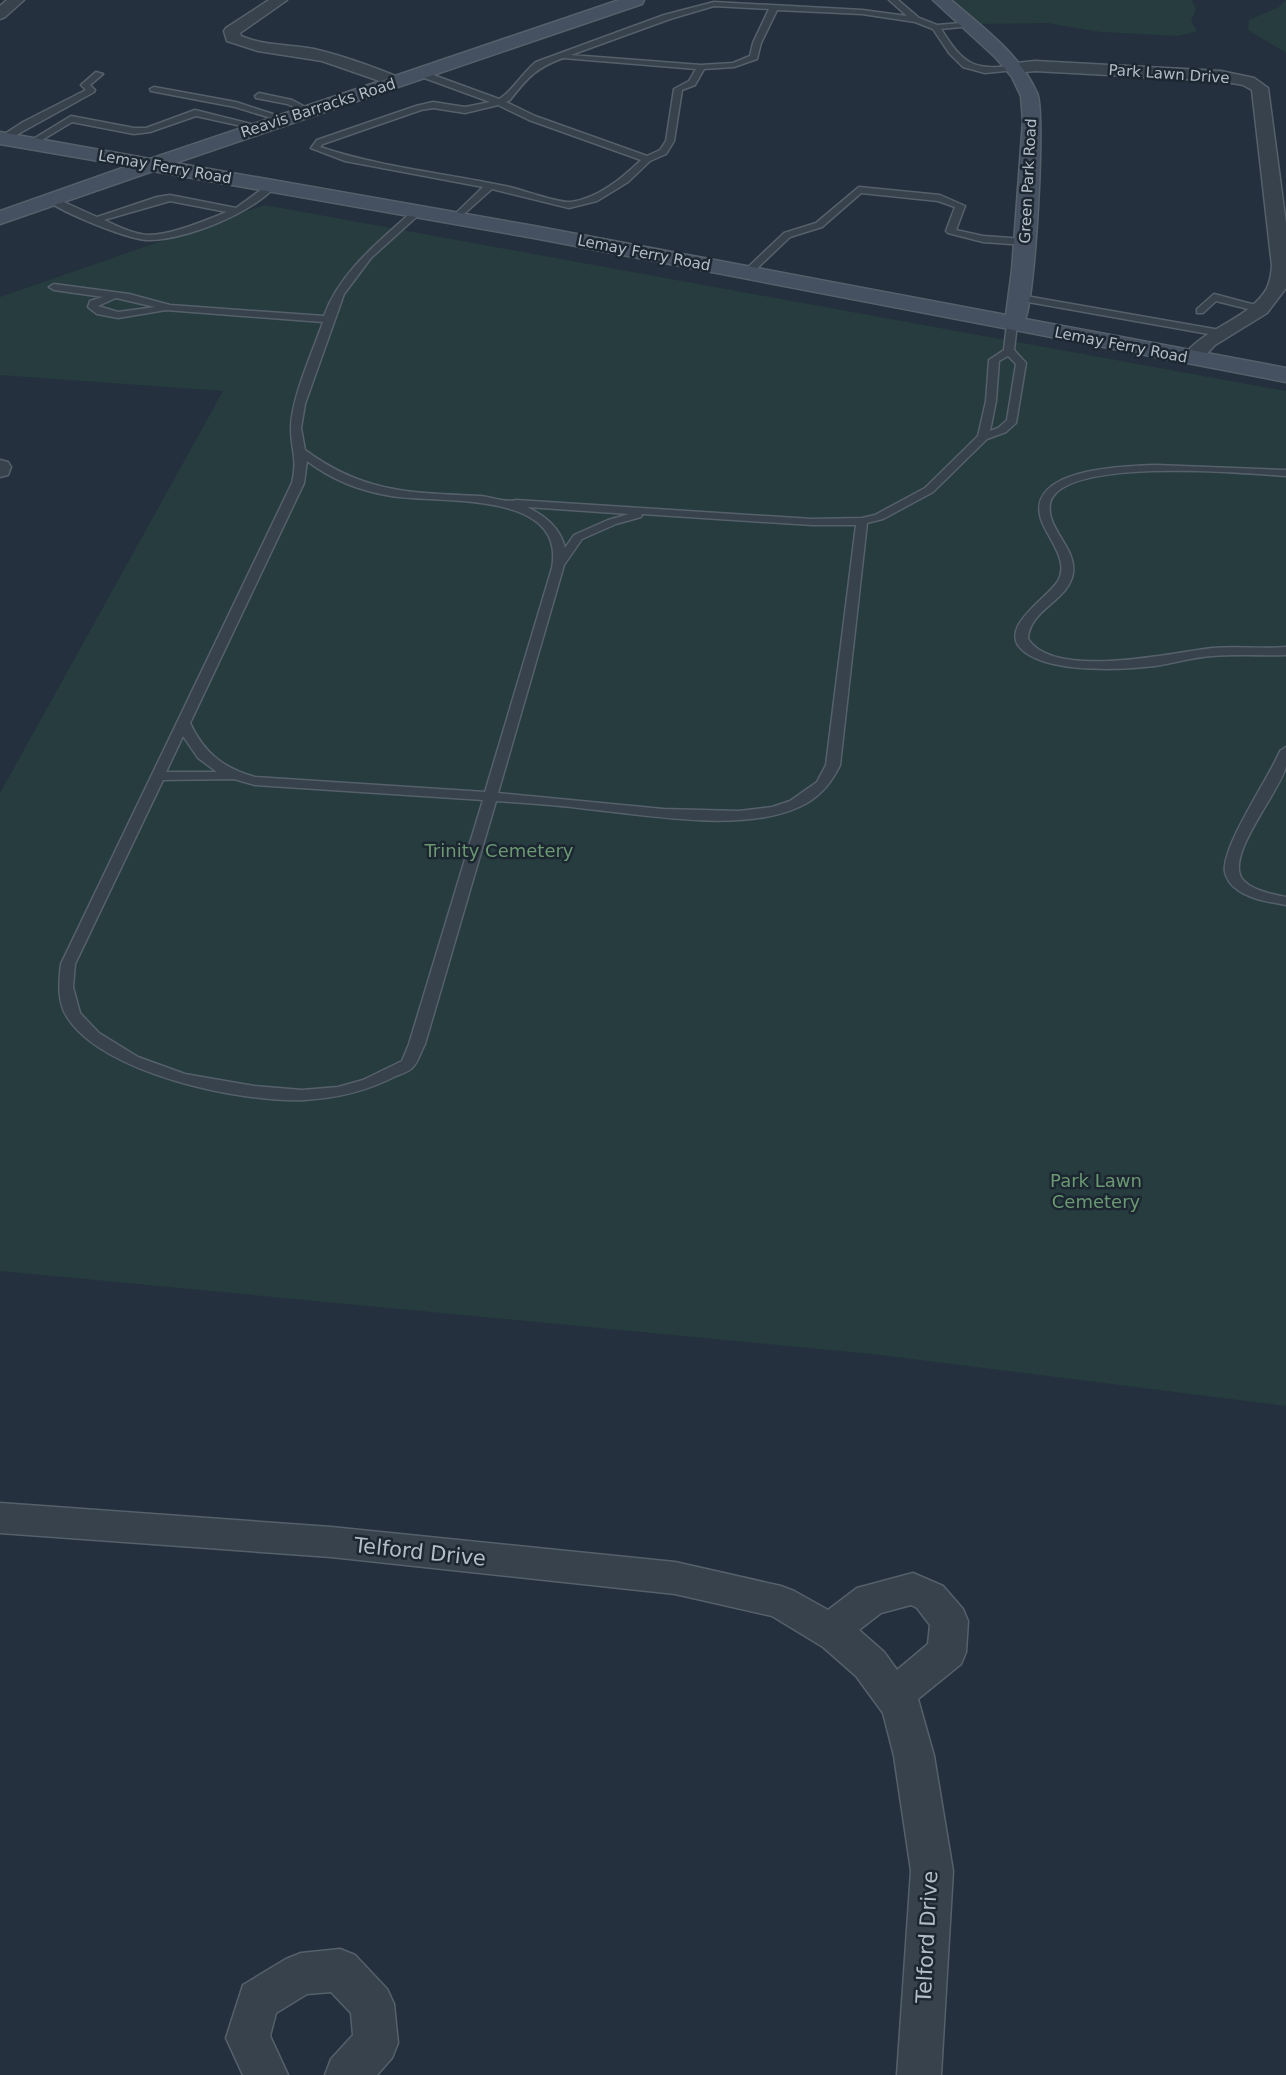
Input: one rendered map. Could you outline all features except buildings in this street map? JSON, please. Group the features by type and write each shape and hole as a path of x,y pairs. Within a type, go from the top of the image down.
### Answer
{"main road":[{"name":"Reavis Barracks Road","path":"0,218 235,135 422,74 636,0"},
{"name":"Green Park Road","path":"941,0 970,24 1014,68 1030,96 1032,121 1025,242 1018,312 1012,324"},
{"path":"87,154 235,135"},
{"path":"235,135 221,154 222,160 240,180"},
{"name":"Lemay Ferry Road","path":"1,139 456,218 1286,375"},
{"path":"57,148 79,169 81,189"}],"street":[{"path":"0,14 16,0"},
{"path":"279,0 232,31 233,38 245,44 304,52 349,63 397,82"},
{"name":"Park Lawn Drive","path":"1014,68 1035,66 1221,76 1248,81 1260,88 1282,266 1279,283 1273,295 1260,309 1220,333 1191,358"},
{"name":"Telford Drive","path":"0,1518 331,1542 675,1578 781,1602 830,1631 870,1664 901,1706 914,1756 932,1871 920,2075"},
{"path":"830,1631 870,1599 913,1589 930,1597 949,1621 947,1652 893,1696"},
{"path":"266,2075 248,2038 258,2000 302,1974 340,1970 372,2004 376,2043 348,2075"}],"lane":[{"path":"701,67 692,83 678,89 670,141 663,152 647,159 625,180 594,199 568,205 490,186 345,158 315,148 320,142 419,108 433,105 465,110 499,102 507,98 527,73 539,64 667,17 726,0"},
{"path":"893,0 916,20"},
{"path":"714,4 862,12 916,20 936,27 970,24"},
{"path":"561,56 701,67 734,64 754,57 757,43 774,7"},
{"path":"936,27 956,59 971,69 1014,68"},
{"path":"1,139 91,90 85,85 99,74"},
{"path":"422,74 499,102 532,118 647,159"},
{"path":"154,89 236,105 284,119"},
{"path":"259,96 289,102 309,111"},
{"path":"29,144 71,119 134,131 161,127 195,113 259,127"},
{"path":"210,116 209,120 235,135"},
{"path":"52,200 118,230 149,238 197,227 238,211 272,186"},
{"path":"456,218 490,186"},
{"path":"747,273 787,235 819,225 859,190 940,198 960,206 951,231 983,239 1025,242"},
{"path":"96,220 160,199 171,198 238,211"},
{"path":"418,212 369,256 339,293 300,404 296,428 302,466 298,483 68,964 66,987 73,1015 94,1037 133,1060 183,1079 254,1091 302,1095 338,1092 368,1084 408,1064 417,1044 558,568 560,548 553,531 537,517 504,503"},
{"path":"54,287 118,296 170,308 328,319"},
{"path":"118,296 93,303 93,307 106,315 170,308"},
{"path":"1200,310 1214,297 1260,309"},
{"path":"1020,298 1220,333"},
{"path":"1009,351 1012,324"},
{"path":"301,452 336,477 395,495 812,522 862,521 879,517 930,490 982,437 1002,430 1012,421 1021,363 1009,351"},
{"path":"982,437 991,401 994,360 1009,351"},
{"path":"1286,473 1151,466 1077,478 1052,490 1046,499 1045,514 1068,563 1066,577 1031,616 1023,628 1022,639 1027,648 1040,656 1079,663 1130,664 1214,652 1286,651"},
{"path":"558,568 578,537 612,522 652,512"},
{"path":"183,723 192,743 216,767 234,776 255,781 490,796 724,816 774,810 793,805 818,791 828,779 836,752 862,521"},
{"path":"1286,751 1232,860 1232,872 1237,881 1262,896 1286,901"},
{"path":"158,776 234,776"}],"green space":[{"path":"948,0 1192,0 1196,9 1191,21 1197,31 1178,36 1101,32 1047,23 979,24"},
{"path":"1286,0 1286,53 1248,30 1249,20 1279,7"},
{"name":"Trinity Cemetery","path":"265,205 1286,391 1286,1406 872,1354 0,1271 0,793 223,391 0,375 0,297"}],"park label":[{"name":"Park Lawn Cemetery","path":"1096,1191"}]}
